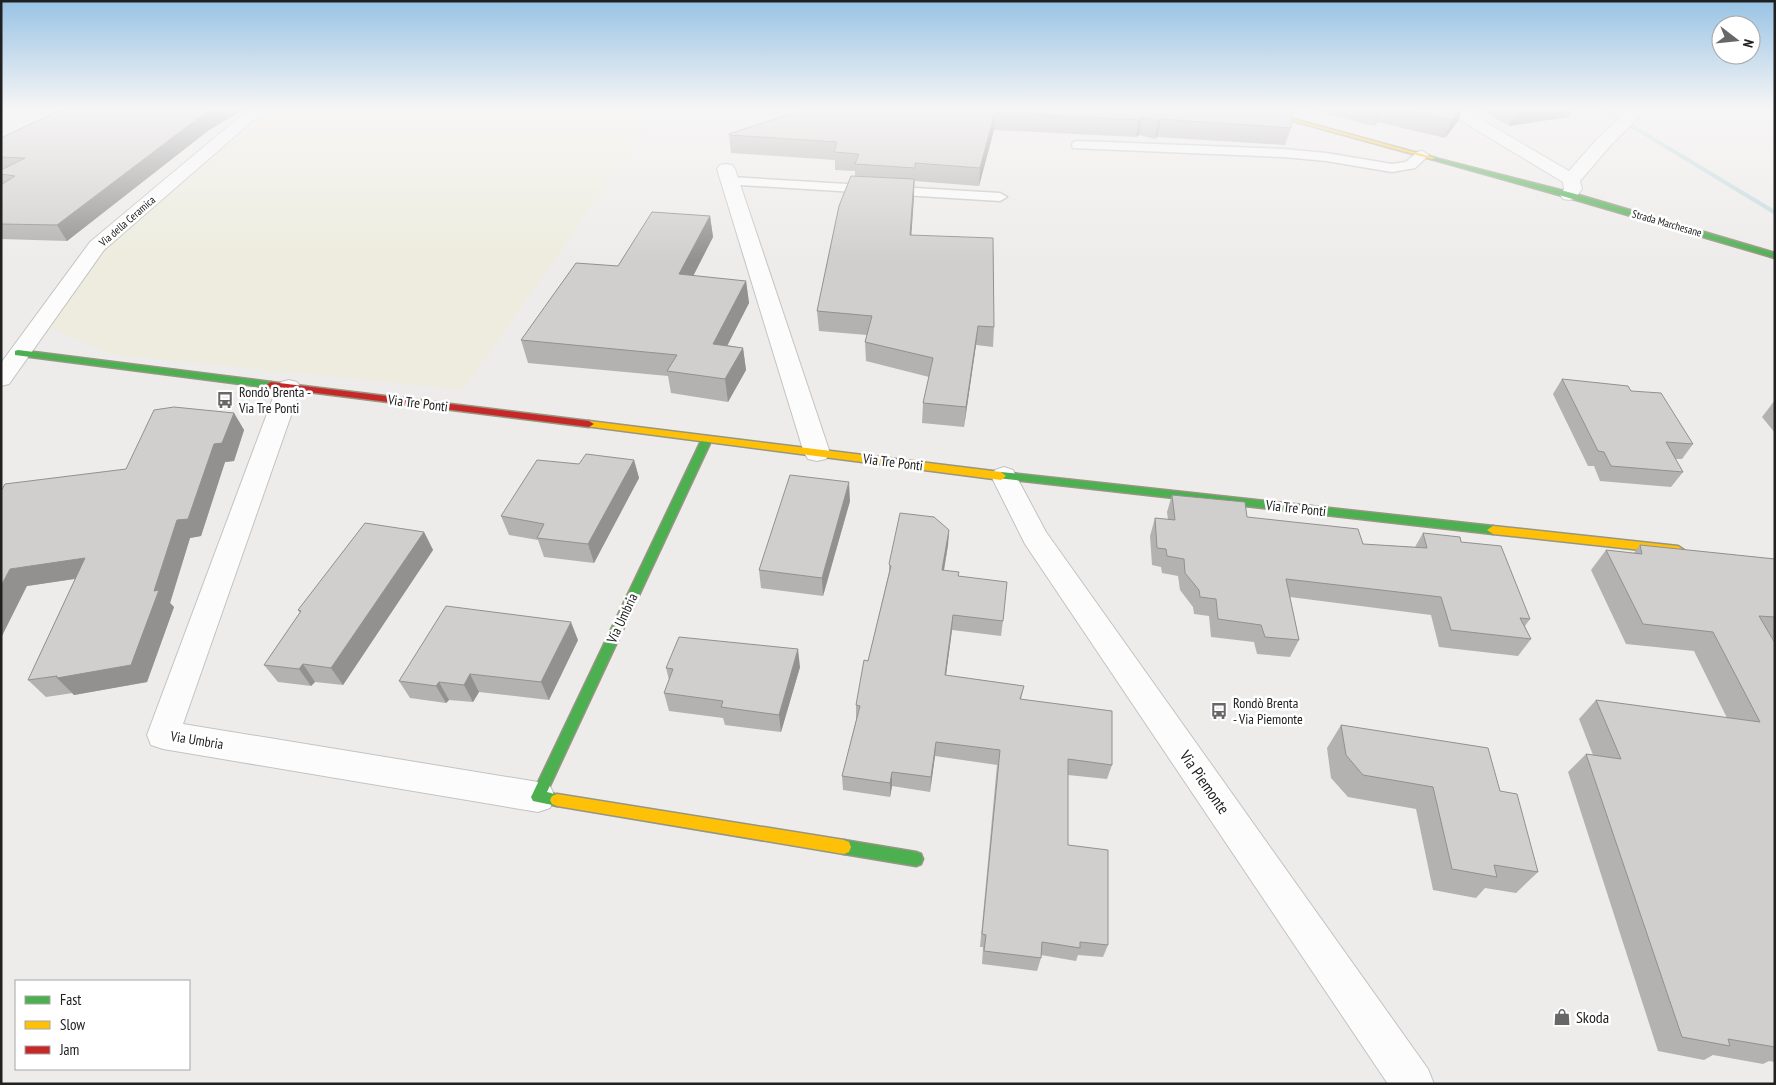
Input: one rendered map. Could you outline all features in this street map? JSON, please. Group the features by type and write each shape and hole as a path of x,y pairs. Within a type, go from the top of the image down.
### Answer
{"street":[{"name":"Via della Ceramica","path":"1,379 97,246 198,160"},
{"name":"Strada Marchesane","path":"1443,160 1570,187 1771,255"},
{"name":"Strada Marchesane","path":"1529,160 1570,187"},
{"path":"1570,187 1593,160"},
{"path":"728,175 817,453"},
{"name":"Via Tre Ponti","path":"18,353 1004,476 1686,550"},
{"name":"Via Umbria","path":"290,387 163,735 916,859"},
{"name":"Via Umbria","path":"538,797 707,439"},
{"name":"Via Piemonte","path":"1004,476 1035,536 1413,1084"}],"lane":[{"path":"1342,160 1392,168 1410,165 1416,160"},
{"path":"728,175 1000,197"}],"shaded area":[{"path":"209,160 625,160 463,390 110,354 49,327 98,255"}],"building":[{"path":"22,160 143,160 57,225 1,224 1,185 15,176 1,174 1,170"},
{"path":"857,160 982,160 980,168 915,163 915,168 855,164"},
{"path":"851,176 914,179 910,235 993,238 994,327 978,326 966,407 923,403 933,358 865,342 872,316 817,311 839,206"},
{"path":"652,212 710,216 679,274 746,281 713,344 743,348 725,379 667,371 677,355 521,340 576,263 618,266"},
{"path":"1562,379 1628,386 1631,391 1661,393 1693,444 1666,442 1683,472 1611,466 1604,452 1598,451"},
{"path":"174,407 234,413 222,443 214,444 188,519 177,520 154,591 159,590 131,665 57,678 57,676 28,680 85,558 10,569 1,586 1,491 5,484 126,469 154,410"},
{"path":"586,454 634,460 588,544 537,538 544,524 501,516 537,460 579,464"},
{"path":"790,475 849,482 822,578 759,570"},
{"path":"1172,495 1245,502 1247,517 1358,529 1363,544 1427,548 1423,533 1460,537 1461,542 1501,546 1530,619 1520,618 1531,639 1451,630 1441,597 1286,579 1299,640 1265,637 1261,625 1218,619 1216,599 1200,597 1199,590 1185,573 1184,559 1167,556 1166,549 1157,548 1155,518 1175,520"},
{"path":"900,513 934,517 949,530 942,570 959,572 958,576 1007,582 1003,621 953,615 945,675 1024,686 1020,699 1112,711 1112,765 1068,759 1068,845 1108,850 1108,945 1080,942 1080,948 1042,942 1041,958 984,951 986,935 982,934 1000,750 936,742 931,777 892,772 890,783 842,776 860,706 856,705 864,660 868,661 891,566 889,564"},
{"path":"365,523 424,532 331,668 303,664 299,669 264,665 301,611 298,610"},
{"path":"1640,545 1775,559 1775,617 1759,616 1775,643 1775,1047 1728,1039 1730,1046 1682,1037 1586,754 1621,759 1596,700 1760,722 1713,632 1643,624 1606,550 1642,554"},
{"path":"446,606 571,622 541,682 470,674 464,685 439,682 436,686 399,681"},
{"path":"679,637 798,649 779,715 721,707 723,701 664,693 673,669 666,668"},
{"path":"1341,725 1488,748 1500,791 1517,794 1538,872 1494,865 1497,877 1452,869 1433,787 1363,775 1346,755"}],"waterway":[{"path":"1687,160 1775,213"}],"traffic: fast":[{"path":"1439,160 1569,195 1775,256"},
{"path":"18,353 271,385"},
{"path":"557,800 538,797 707,439"},
{"path":"1001,476 1493,530"},
{"path":"844,847 916,859"}],"traffic: slow":[{"path":"589,424 1001,476"},
{"path":"1493,530 1678,550"},
{"path":"557,800 844,847"}],"traffic: jam":[{"path":"271,385 589,424"}],"place":[{"name":"Rondò Brenta - Via Tre Ponti","path":"225,400"},
{"name":"Rondò Brenta - Via Piemonte","path":"1219,711"},
{"name":"Skoda","path":"1562,1017"}]}
